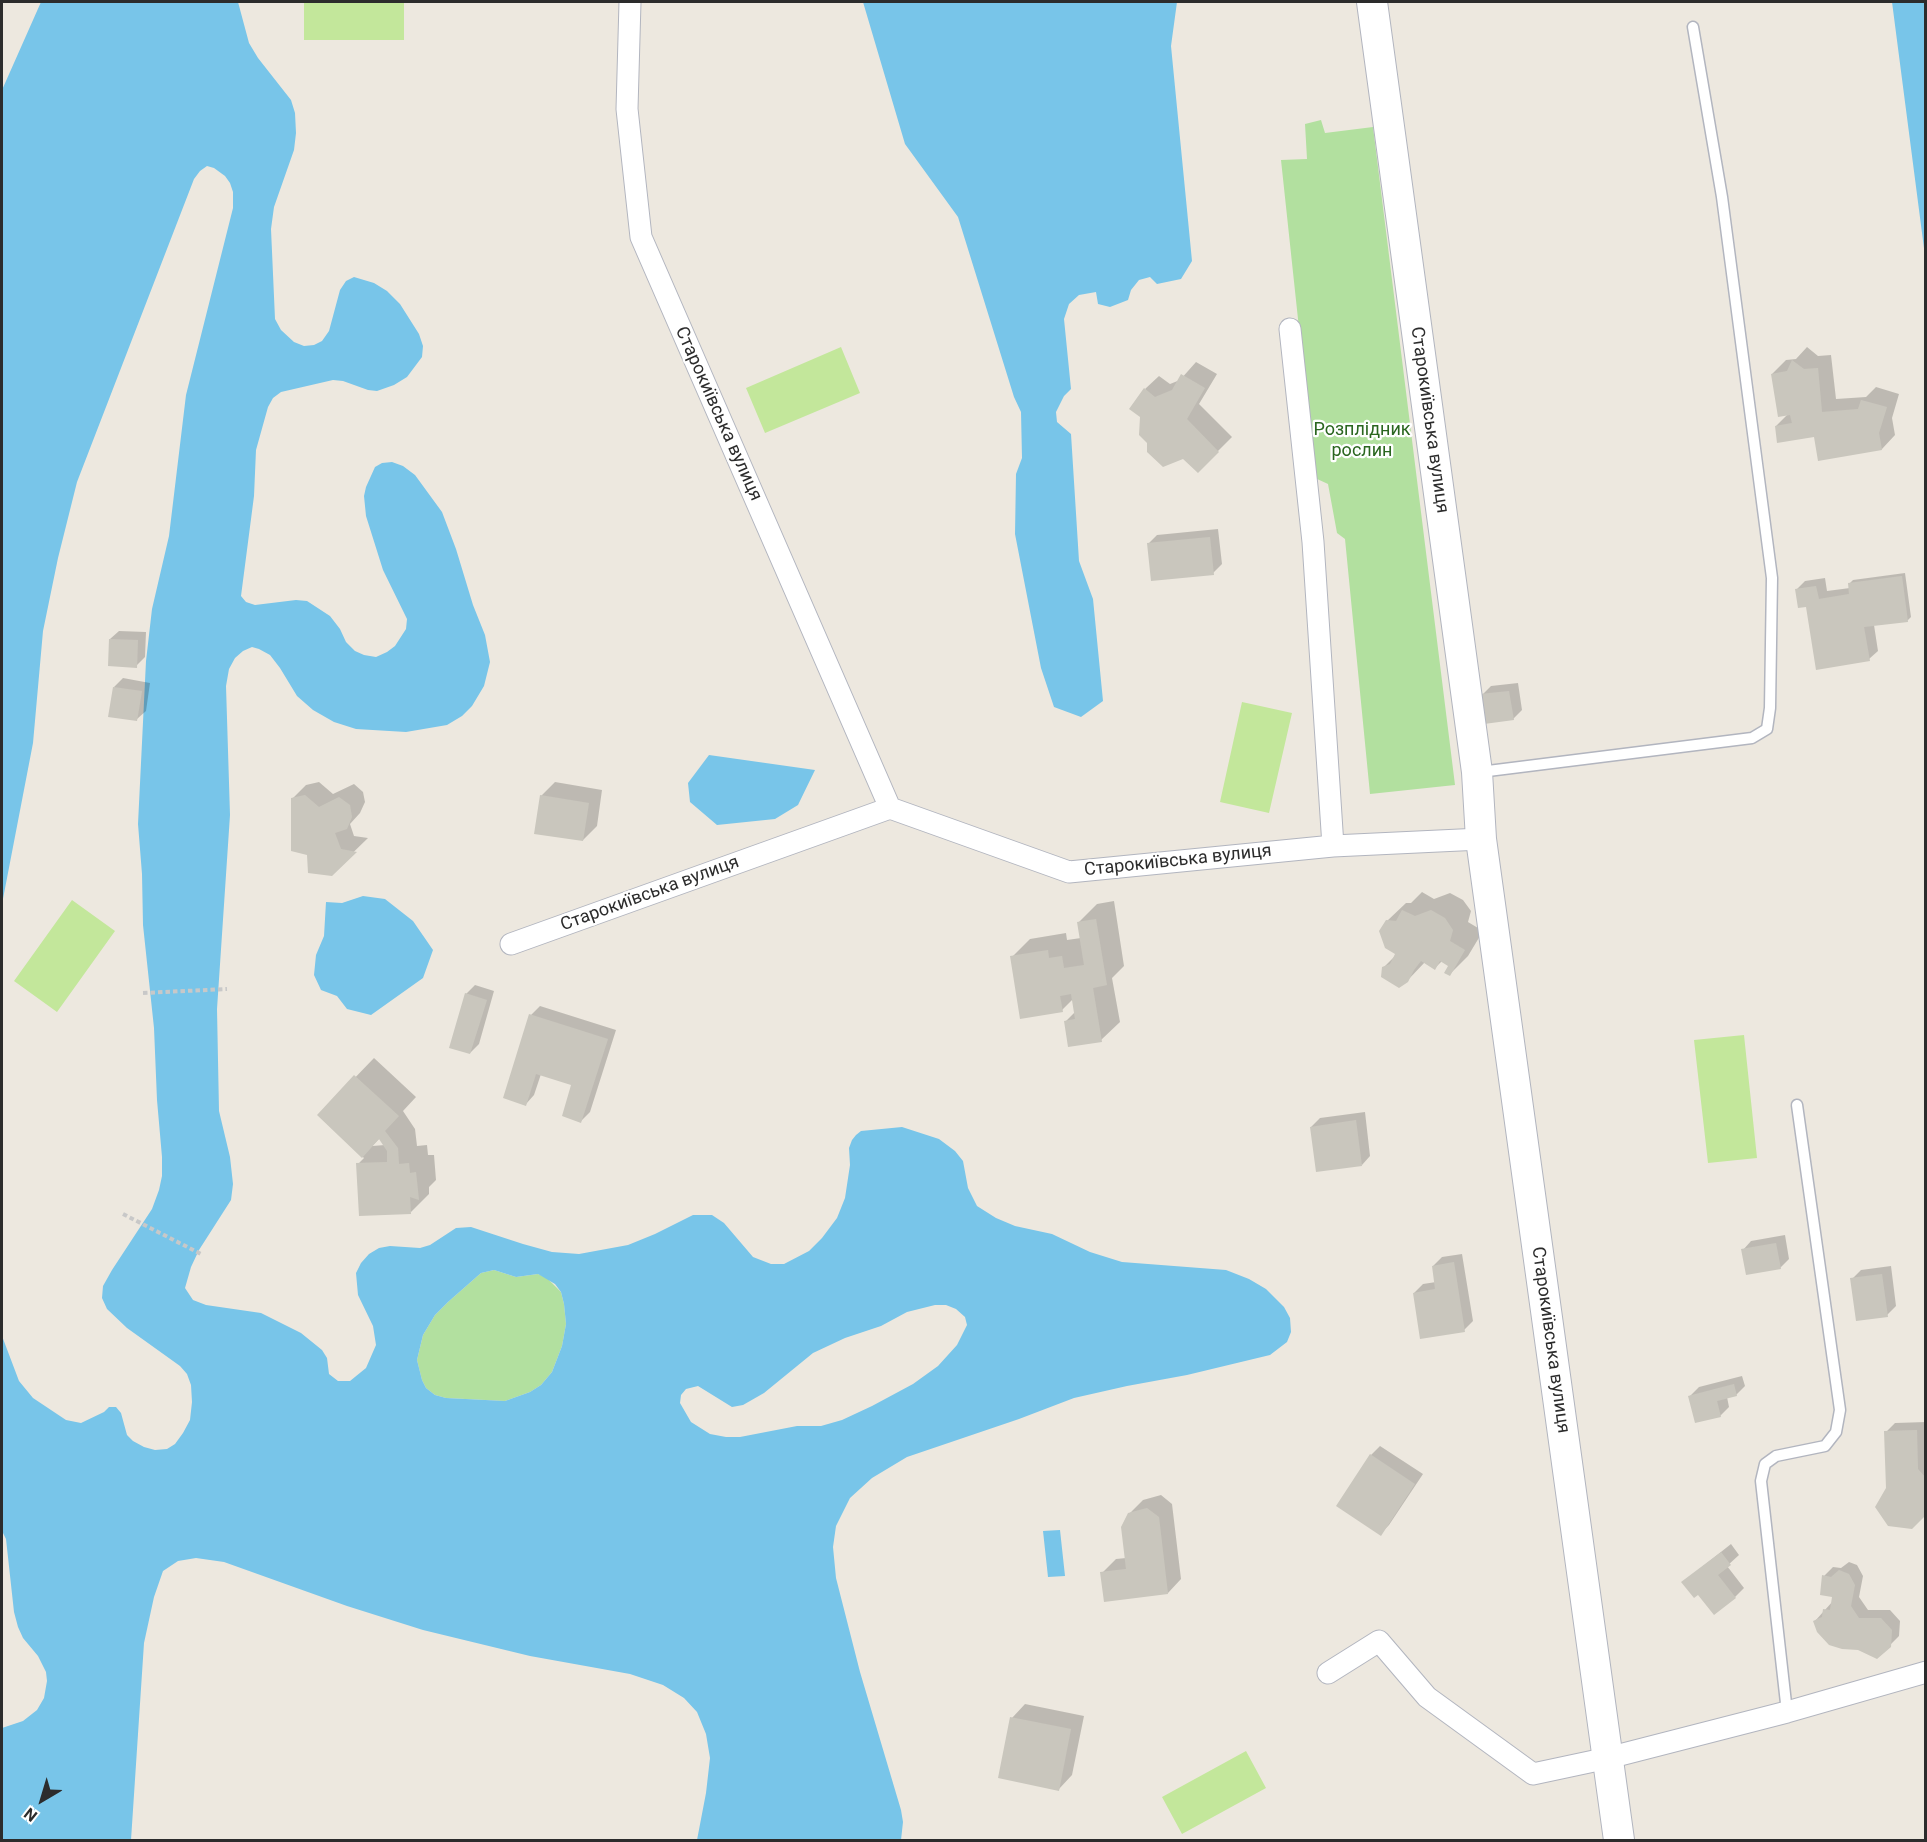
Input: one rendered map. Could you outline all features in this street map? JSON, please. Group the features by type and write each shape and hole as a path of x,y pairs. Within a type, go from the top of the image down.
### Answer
{"street":[{"name":"Старокиївська вулиця","path":"630,2 627,109 641,237 890,808"},
{"name":"Старокиївська вулиця","path":"1372,2 1477,772 1481,839 1619,1840"},
{"path":"1290,329 1313,542 1333,846"},
{"name":"Старокиївська вулиця","path":"512,944 890,808 1069,872 1333,846 1481,839"},
{"path":"1328,1673 1379,1641 1427,1697 1533,1774 1608,1758 1787,1712 1926,1672"}],"lane":[{"path":"1477,772 1752,738 1767,729 1770,708 1772,578 1722,197 1693,27"},
{"path":"1787,1712 1761,1480 1765,1464 1776,1456 1825,1446 1836,1432 1840,1410 1797,1105"}],"path":[{"path":"143,993 227,990"},
{"path":"123,1214 203,1255"}],"green space":[{"path":"304,2 404,2 404,40 304,40"},
{"name":"Розплідник рослин","path":"1321,120 1325,133 1373,127 1455,785 1370,794 1345,539 1337,533 1328,484 1315,478 1281,160 1307,159 1305,124"},
{"path":"841,347 860,393 765,433 746,388"},
{"path":"1242,702 1292,713 1269,813 1220,802"},
{"path":"72,900 115,931 57,1012 14,981"},
{"path":"1744,1035 1757,1158 1708,1163 1694,1040"},
{"path":"494,1270 516,1277 538,1274 547,1278 561,1292 566,1324 562,1346 552,1372 541,1385 530,1392 505,1401 446,1398 435,1395 426,1388 417,1360 423,1335 435,1315 448,1302 481,1273"},
{"path":"1246,1751 1266,1788 1182,1834 1162,1797"}],"water":[{"path":"41,2 238,2 249,43 291,100 295,113 294,150 274,207 271,229 275,319 281,330 294,342 304,346 322,341 329,331 340,290 346,281 354,277 374,283 387,291 400,304 419,334 423,346 422,357 407,377 377,391 333,380 281,392 273,398 268,407 256,450 254,496 241,596 246,602 255,605 296,600 307,601 330,616 346,642 355,651 364,655 376,657 395,646 406,629 407,619 383,570 366,516 364,496 375,467 382,463 392,462 403,466 415,475 442,512 485,635 490,662 484,686 472,706 462,716 447,725 406,732 356,729 334,722 313,710 297,696 270,655 259,649 252,647 243,651 235,658 229,669 226,686 230,815 217,1009 219,1111 230,1157 233,1184 231,1200 199,1250 191,1267 185,1288 193,1300 206,1305 261,1313 301,1333 322,1350 327,1358 329,1374 338,1381 350,1381 366,1368 376,1345 373,1326 358,1295 356,1273 369,1254 379,1248 390,1246 420,1248 430,1245 456,1228 471,1227 552,1252 579,1254 628,1245 693,1215 712,1215 724,1223 753,1257 771,1264 784,1264 809,1251 837,1218 845,1198 850,1165 849,1148 856,1135 861,1131 902,1127 939,1139 955,1151 963,1161 968,1188 977,1206 996,1218 1015,1226 1052,1234 1090,1252 1122,1262 1226,1270 1266,1289 1284,1307 1290,1318 1291,1332 1287,1342 1270,1355 1074,1398 907,1457 872,1478 850,1498 836,1526 833,1547 836,1578 860,1672 901,1810 903,1822 901,1840 697,1840 710,1758 706,1734 697,1712 684,1698 663,1685 630,1674 530,1656 423,1630 347,1606 224,1562 196,1558 178,1561 163,1571 154,1597 144,1643 131,1840 2,1840 2,1728 23,1721 37,1710 44,1698 47,1681 46,1672 38,1656 23,1638 18,1627 14,1612 6,1539 2,1531 2,1336 19,1381 33,1398 66,1420 81,1423 104,1412 109,1407 116,1407 121,1413 127,1435 144,1447 155,1450 167,1449 175,1444 190,1420 191,1385 187,1374 180,1366 127,1328 107,1309 102,1298 103,1286 152,1209 162,1176 154,1028 143,925 138,824 146,661 152,609 169,536 186,395 233,208 233,192 225,176 214,168 207,166 194,179 77,482 43,631 33,743 2,904 2,90","holes":["494,1270 516,1277 538,1274 555,1284 561,1292 566,1324 562,1346 552,1372 541,1385 530,1392 505,1401 446,1398 435,1395 426,1388 417,1360 423,1335 435,1315 448,1302 481,1273","935,1305 946,1305 956,1309 965,1317 967,1325 957,1345 938,1366 913,1384 842,1420 821,1426 797,1426 740,1437 726,1437 710,1434 691,1422 680,1403 681,1395 686,1389 698,1386 732,1407 743,1405 764,1393 813,1353 845,1338 881,1326 907,1312"]},
{"path":"863,2 1177,2 1171,46 1192,261 1181,279 1157,284 1150,277 1139,280 1131,290 1128,300 1110,307 1098,304 1096,292 1079,295 1069,304 1064,319 1071,389 1064,396 1056,412 1057,422 1071,434 1079,561 1093,599 1103,701 1081,717 1054,707 1041,668 1015,534 1016,474 1022,458 1021,412 1014,397 958,217 905,144"},
{"path":"1892,2 1925,2 1925,256"},
{"path":"709,755 815,770 798,805 775,819 717,825 690,802 688,783"},
{"path":"363,896 385,899 413,921 433,950 423,978 371,1015 347,1009 337,996 321,990 314,975 316,955 324,936 326,902 342,903"},
{"path":"1060,1530 1065,1576 1048,1577 1043,1531"}],"building":[{"path":"1792,360 1804,369 1818,368 1822,412 1858,409 1861,400 1887,407 1879,433 1882,450 1818,461 1814,437 1777,443 1775,426 1792,423 1790,415 1778,417 1771,374 1787,371"},
{"path":"1181,374 1205,388 1187,419 1219,452 1198,473 1183,459 1163,467 1147,452 1147,443 1139,435 1140,417 1129,409 1144,388 1155,397 1172,390"},
{"path":"1210,537 1214,575 1151,581 1147,543"},
{"path":"1902,576 1908,622 1864,627 1870,661 1816,670 1806,607 1798,608 1795,589 1816,586 1819,599 1849,594 1848,583"},
{"path":"109,639 138,640 137,668 108,666"},
{"path":"113,687 142,691 137,721 108,717"},
{"path":"1509,691 1514,720 1484,724 1480,694"},
{"path":"305,795 319,807 339,797 350,805 352,817 347,829 335,833 341,849 357,852 332,876 308,873 307,855 291,851 291,798"},
{"path":"540,795 589,803 583,841 534,834"},
{"path":"1402,910 1415,916 1431,910 1445,918 1453,930 1450,941 1465,950 1450,976 1444,973 1448,966 1440,961 1435,970 1421,961 1408,982 1399,988 1381,977 1382,967 1390,964 1395,954 1385,948 1379,931 1386,920 1396,921"},
{"path":"1096,919 1107,985 1093,988 1102,1042 1068,1047 1064,1021 1075,1019 1071,994 1060,996 1063,1012 1020,1019 1010,956 1048,950 1049,958 1062,956 1064,968 1084,965 1077,922"},
{"path":"465,993 487,1000 470,1054 449,1048"},
{"path":"529,1014 608,1039 581,1123 562,1116 571,1085 536,1074 526,1106 503,1098"},
{"path":"354,1075 399,1116 385,1131 398,1148 399,1164 409,1163 410,1173 416,1172 419,1200 410,1197 411,1214 359,1216 356,1163 387,1162 387,1151 379,1139 362,1158 317,1115"},
{"path":"1356,1120 1362,1166 1316,1172 1310,1127"},
{"path":"1776,1243 1781,1269 1746,1275 1741,1249"},
{"path":"1454,1262 1465,1332 1420,1339 1413,1293 1435,1289 1432,1266"},
{"path":"1882,1274 1888,1317 1856,1321 1850,1278"},
{"path":"1734,1384 1737,1396 1717,1401 1721,1417 1695,1423 1688,1396"},
{"path":"1917,1430 1918,1469 1926,1478 1926,1515 1912,1529 1888,1526 1875,1507 1886,1488 1884,1431"},
{"path":"1370,1454 1415,1484 1381,1536 1336,1506"},
{"path":"1147,1508 1159,1517 1168,1594 1104,1602 1100,1572 1126,1569 1121,1527 1128,1513"},
{"path":"1721,1552 1731,1565 1718,1575 1736,1598 1714,1615 1698,1595 1694,1598 1681,1582"},
{"path":"1839,1570 1849,1574 1855,1585 1851,1606 1859,1618 1881,1618 1892,1630 1891,1647 1877,1659 1858,1650 1829,1645 1817,1632 1813,1621 1822,1617 1823,1609 1830,1610 1832,1597 1820,1595 1822,1575 1831,1577"},
{"path":"1010,1717 1071,1729 1059,1791 998,1778"}]}
